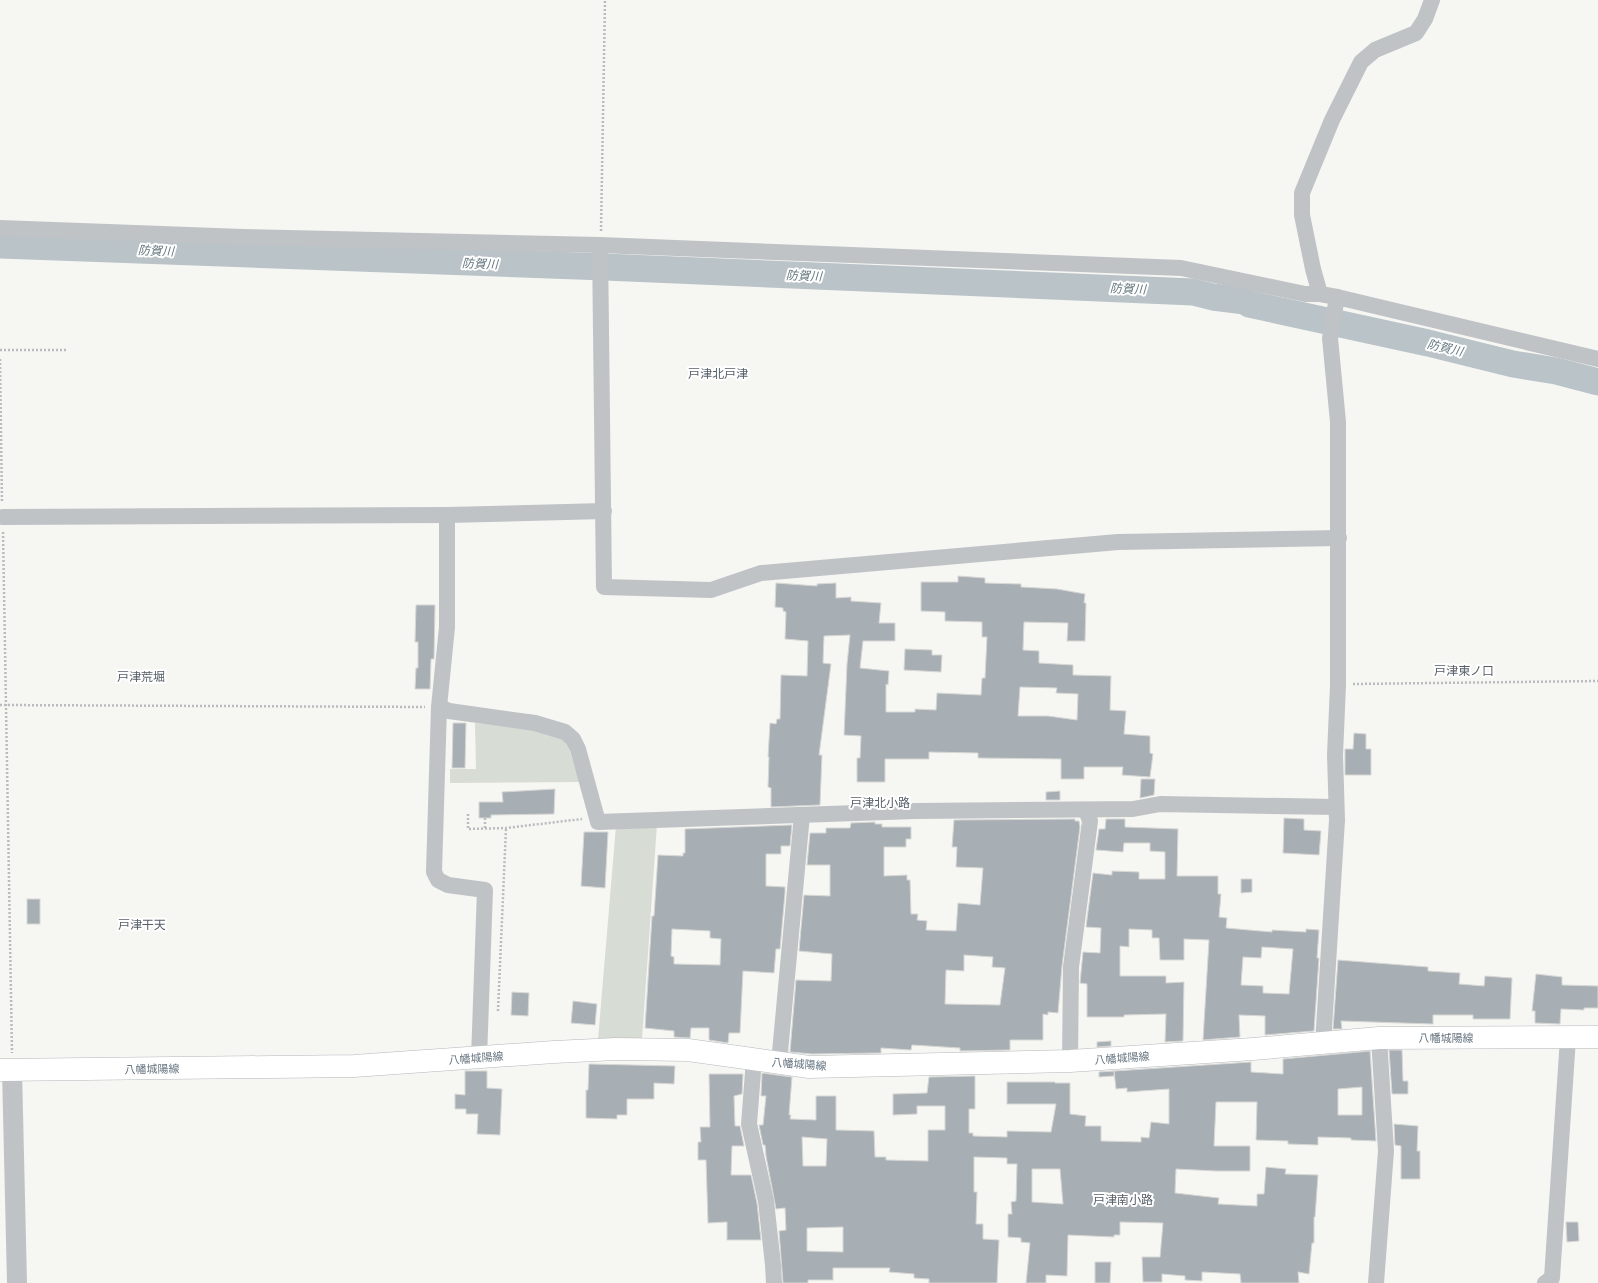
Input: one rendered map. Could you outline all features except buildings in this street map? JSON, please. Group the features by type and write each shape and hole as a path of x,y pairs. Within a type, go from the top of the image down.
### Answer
{"main road":[{"name":"八幡城陽線","path":"6,1070 354,1066 616,1049 688,1050 809,1066 1070,1061 1323,1044 1379,1038 1598,1037"}],"street":[{"path":"1320,294 1313,269 1302,215 1302,193 1332,120 1361,62 1375,50 1416,33 1425,19 1432,0"},
{"path":"0,228 243,237 600,245 1181,268 1305,294 1320,294 1336,300 1598,359"},
{"path":"600,245 604,587 711,590 760,573 1118,542 1339,538"},
{"path":"1323,1044 1337,820 1335,754 1338,685 1338,422 1330,338 1336,300"},
{"path":"3,517 447,515 604,511"},
{"path":"447,515 447,627 439,707 434,872 438,880 448,885 486,890 479,1058"},
{"path":"439,707 449,711 535,723 565,732 573,740 578,749 598,822 915,811 1133,809 1160,804 1336,807"},
{"path":"1070,1061 1071,967 1090,821 1086,810"},
{"path":"779,1063 802,816"},
{"path":"1376,1283 1386,1151 1379,1038"},
{"path":"1545,1283 1552,1278 1568,1038"},
{"path":"754,1059 749,1124 766,1201 774,1283"},
{"path":"6,1070 17,1283"}],"path":[{"path":"600,245 605,0"},
{"path":"0,350 66,350"},
{"path":"0,359 6,705 6,1070"},
{"path":"1338,685 1598,681"},
{"path":"0,705 439,707"},
{"path":"468,814 468,829 506,828 596,818"},
{"path":"485,818 485,829"},
{"path":"497,1018 506,828"}],"shaded area":[{"path":"475,723 535,729 566,739 580,782 450,783 450,769 476,769"},
{"path":"657,824 642,1039 598,1040 616,826"}],"waterway":[{"name":"防賀川","path":"0,245 605,267 1193,292 1213,297 1245,301 1249,304 1428,343 1513,364 1556,371 1598,382"}],"district":[{"name":"戸津北戸津","path":"718,374"},
{"name":"戸津東ノ口","path":"1464,671"},
{"name":"戸津荒堀","path":"141,677"},
{"name":"戸津北小路","path":"880,803"},
{"name":"戸津干天","path":"142,925"},
{"name":"戸津南小路","path":"1123,1200"}]}
